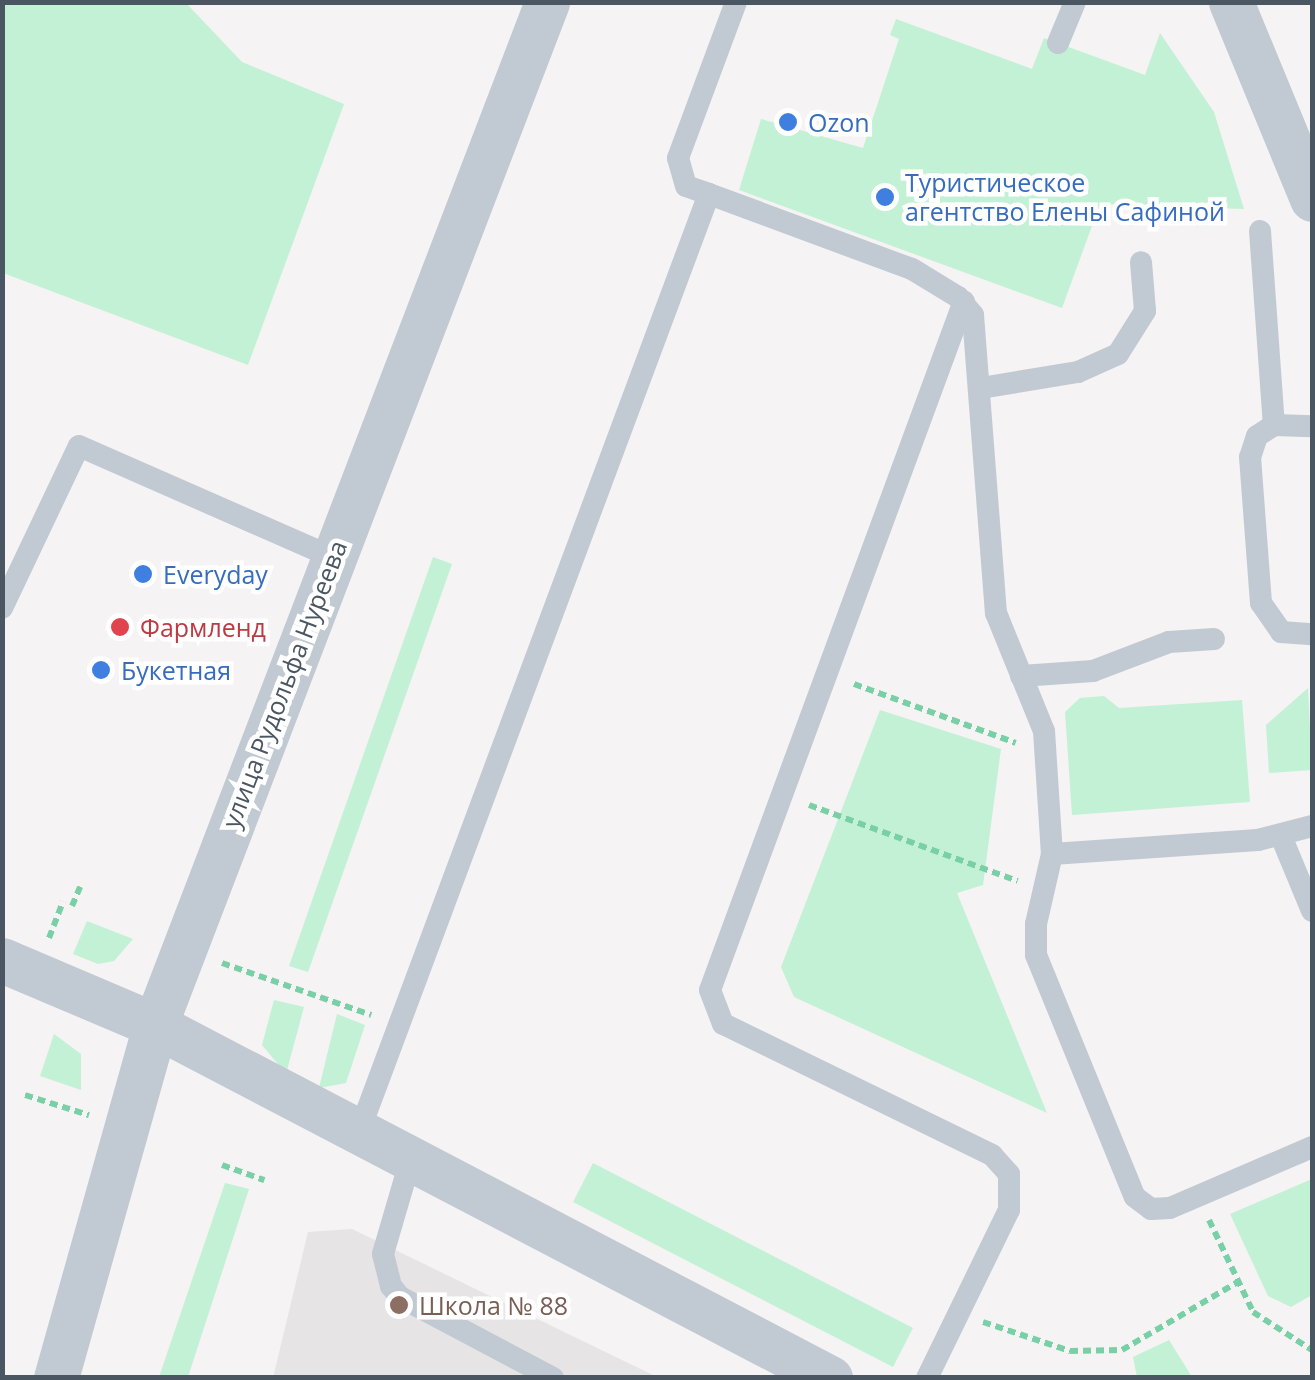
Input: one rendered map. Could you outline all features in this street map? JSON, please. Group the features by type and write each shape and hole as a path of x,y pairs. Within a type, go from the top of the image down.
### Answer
{"street":[{"name":"улица Рудольфа Нуреева","path":"56,1378 155,1025 547,2"},
{"path":"1231,2 1312,200"},
{"path":"24,954 830,1378"}],"lane":[{"path":"736,2 678,158 686,186 912,270 964,301 976,326 996,614 1038,710 1046,754 1052,854 1036,955 1135,1197 1160,1210 1312,1147"},
{"path":"1058,43 1076,2"},
{"path":"359,1132 709,194"},
{"path":"1260,231 1274,424"},
{"path":"982,388 1078,372 1118,354 1145,311 1141,262"},
{"path":"927,1378 1012,1199 1002,1163 723,1024 712,1000 712,977 964,301"},
{"path":"1312,426 1274,424 1257,436 1250,457 1260,603 1280,632 1312,634"},
{"path":"2,608 79,446 332,557"},
{"path":"1021,676 1093,671 1169,642 1214,639"},
{"path":"1052,854 1281,836 1312,826"},
{"path":"1281,836 1312,911"},
{"path":"411,1158 383,1254 391,1286 400,1298 553,1378"}],"path":[{"path":"825,673 1046,754"},
{"path":"780,794 1044,890"},
{"path":"72,906 80,886"},
{"path":"24,954 63,902"},
{"path":"183,950 376,1017"},
{"path":"24,1096 89,1115"},
{"path":"222,1165 264,1180"},
{"path":"1198,1196 1259,1320 1312,1350"},
{"path":"959,1311 1042,1346 1122,1350 1238,1282"}],"shaded area":[{"name":"Школа № 88","path":"352,1229 657,1377 273,1378 308,1232"}],"green space":[{"path":"2,3 186,3 242,62 344,104 248,365 3,273"},
{"path":"896,19 1032,69 1044,38 1145,75 1160,33 1214,112 1244,209 1100,204 1062,308 739,190 761,119 863,148 899,39 890,35"},
{"path":"433,557 452,564 308,972 289,966"},
{"path":"1308,688 1312,770 1269,773 1266,725"},
{"path":"1104,696 1119,708 1242,700 1250,802 1072,815 1065,712 1080,698"},
{"path":"880,710 1001,749 983,885 957,893 1047,1113 794,997 781,967"},
{"path":"87,921 133,939 114,961 98,964 73,954"},
{"path":"274,1000 304,1007 286,1074 262,1045"},
{"path":"337,1014 365,1025 346,1083 319,1088"},
{"path":"54,1034 81,1054 81,1090 40,1076"},
{"path":"593,1163 913,1328 893,1367 573,1202"},
{"path":"1312,1179 1312,1295 1291,1307 1268,1296 1230,1214"},
{"path":"225,1183 249,1189 188,1377 159,1377"},
{"path":"1169,1340 1192,1377 1137,1377 1133,1357"}],"place":[{"name":"Ozon","path":"788,122"},
{"name":"Туристическое агентство Елены Сафиной","path":"885,197"},
{"name":"Everyday","path":"143,574"},
{"name":"Фармленд","path":"120,627"},
{"name":"Букетная","path":"101,670"},
{"name":"Школа № 88","path":"399,1305"}]}
